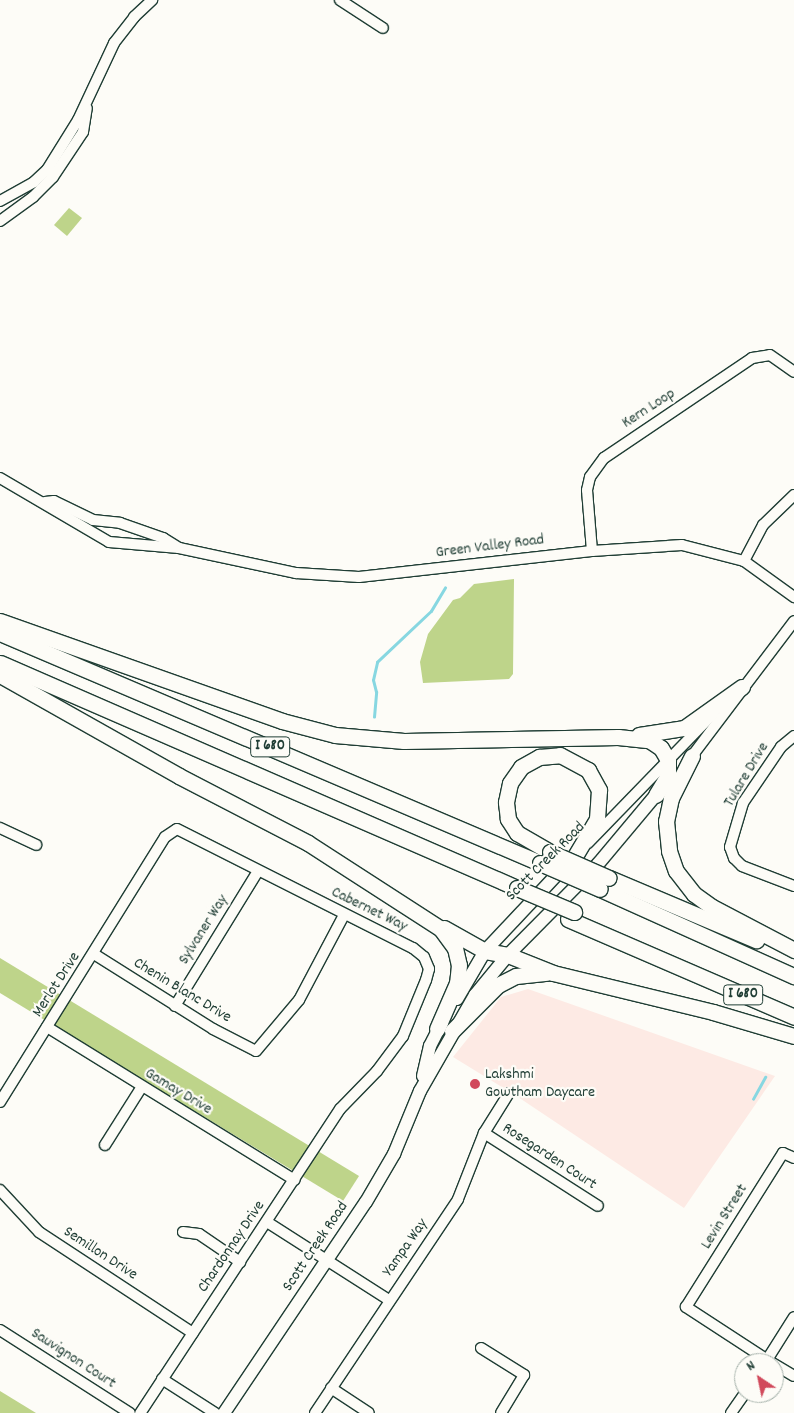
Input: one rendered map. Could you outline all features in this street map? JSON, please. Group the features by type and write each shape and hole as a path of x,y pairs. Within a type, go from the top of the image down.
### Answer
{"highway":[{"path":"0,621 282,721 335,735 404,741 618,737 649,740 661,748 668,760 668,775 656,795"},
{"name":"I 680","path":"0,633 545,857"},
{"name":"I 680","path":"0,663 514,892"},
{"path":"0,674 171,771 308,843 414,911 485,951 508,955 553,973 713,1012 794,1036"},
{"name":"I 680","path":"0,674 618,936 692,972 794,1017"},
{"path":"618,737 684,728 742,687"},
{"path":"575,856 596,819 599,790 588,770 570,758 560,755 539,757 521,767 510,783 506,802 508,819 517,833 545,857 604,883 794,956"},
{"path":"692,756 671,798 666,821 669,851 676,871 691,891 712,907 794,950"},
{"name":"I 680","path":"604,883 673,922 794,976"},
{"path":"414,911 447,935 458,955 457,983 445,1030"},
{"name":"I 680","path":"618,936 711,970 794,1008"},
{"path":"445,1030 498,985 516,976 553,973"}],"main road":[{"name":"Scott Creek Road","path":"445,1030 508,955 598,864 656,795"},
{"name":"Scott Creek Road","path":"224,1413 327,1260 394,1154 445,1030 485,951 575,856"}],"street":[{"path":"0,201 34,182 47,170 88,100 114,43 134,16 152,0"},
{"path":"340,0 383,28"},
{"path":"0,221 33,197 72,152 83,132 88,100"},
{"name":"Kern Loop","path":"592,550 587,490 590,478 604,458 752,358 770,355 794,372"},
{"path":"0,478 44,502 50,509 113,543 179,548"},
{"path":"744,561 763,525 794,496"},
{"path":"44,502 54,501 102,522 134,529 179,548"},
{"path":"97,536 95,528 102,522"},
{"path":"134,529 139,537 134,544"},
{"name":"Green Valley Road","path":"179,548 296,572 359,577 592,550 682,544 744,561 794,597"},
{"name":"Scott Creek Road","path":"656,795 692,756 742,687 794,621"},
{"name":"Scott Creek Road","path":"575,856 742,687"},
{"name":"Tulare Drive","path":"794,736 781,747 743,803 730,847 734,858 742,866 794,886"},
{"path":"0,828 36,845"},
{"name":"Cabernet Way","path":"137,884 165,837 176,829 413,948 424,957 429,969 403,1036 393,1052 357,1089 326,1130"},
{"name":"Sylvaner Way","path":"175,1006 258,871"},
{"name":"Merlot Drive","path":"0,1102 137,884"},
{"name":"Chenin Blanc Drive","path":"94,954 175,1006 256,1051 299,1000 344,914"},
{"name":"Gamay Drive","path":"47,1027 141,1088 295,1180"},
{"path":"105,1145 141,1088"},
{"name":"Yampa Way","path":"315,1413 458,1199 484,1133 509,1092"},
{"name":"Chardonnay Drive","path":"140,1413 295,1180 326,1130"},
{"name":"Rosegarden Court","path":"484,1133 598,1206"},
{"name":"Levin Street","path":"754,1353 686,1307 783,1153 794,1158"},
{"name":"Semillon Drive","path":"0,1190 39,1232 193,1333"},
{"path":"267,1222 389,1300"},
{"path":"183,1232 199,1234 240,1262"},
{"path":"774,1353 794,1317"},
{"name":"Sauvignon Court","path":"0,1330 130,1413"},
{"path":"481,1348 524,1375 500,1413"},
{"path":"162,1379 215,1413"},
{"path":"331,1388 369,1413"}],"shaded area":[{"path":"528,989 775,1076 684,1208 515,1095 453,1057 501,997"}],"green space":[{"path":"69,208 82,218 67,236 54,225"},
{"path":"514,579 513,674 509,679 423,683 420,662 428,634 453,600 460,598 474,584"},
{"path":"0,958 359,1176 343,1201 0,993"},
{"path":"0,1391 36,1413 0,1413"}],"waterway":[{"path":"374,717 376,692 373,680 377,662 431,611 445,588"},
{"path":"753,1099 765,1077"}],"place":[{"name":"Lakshmi Gowtham Daycare","path":"475,1084"}]}
